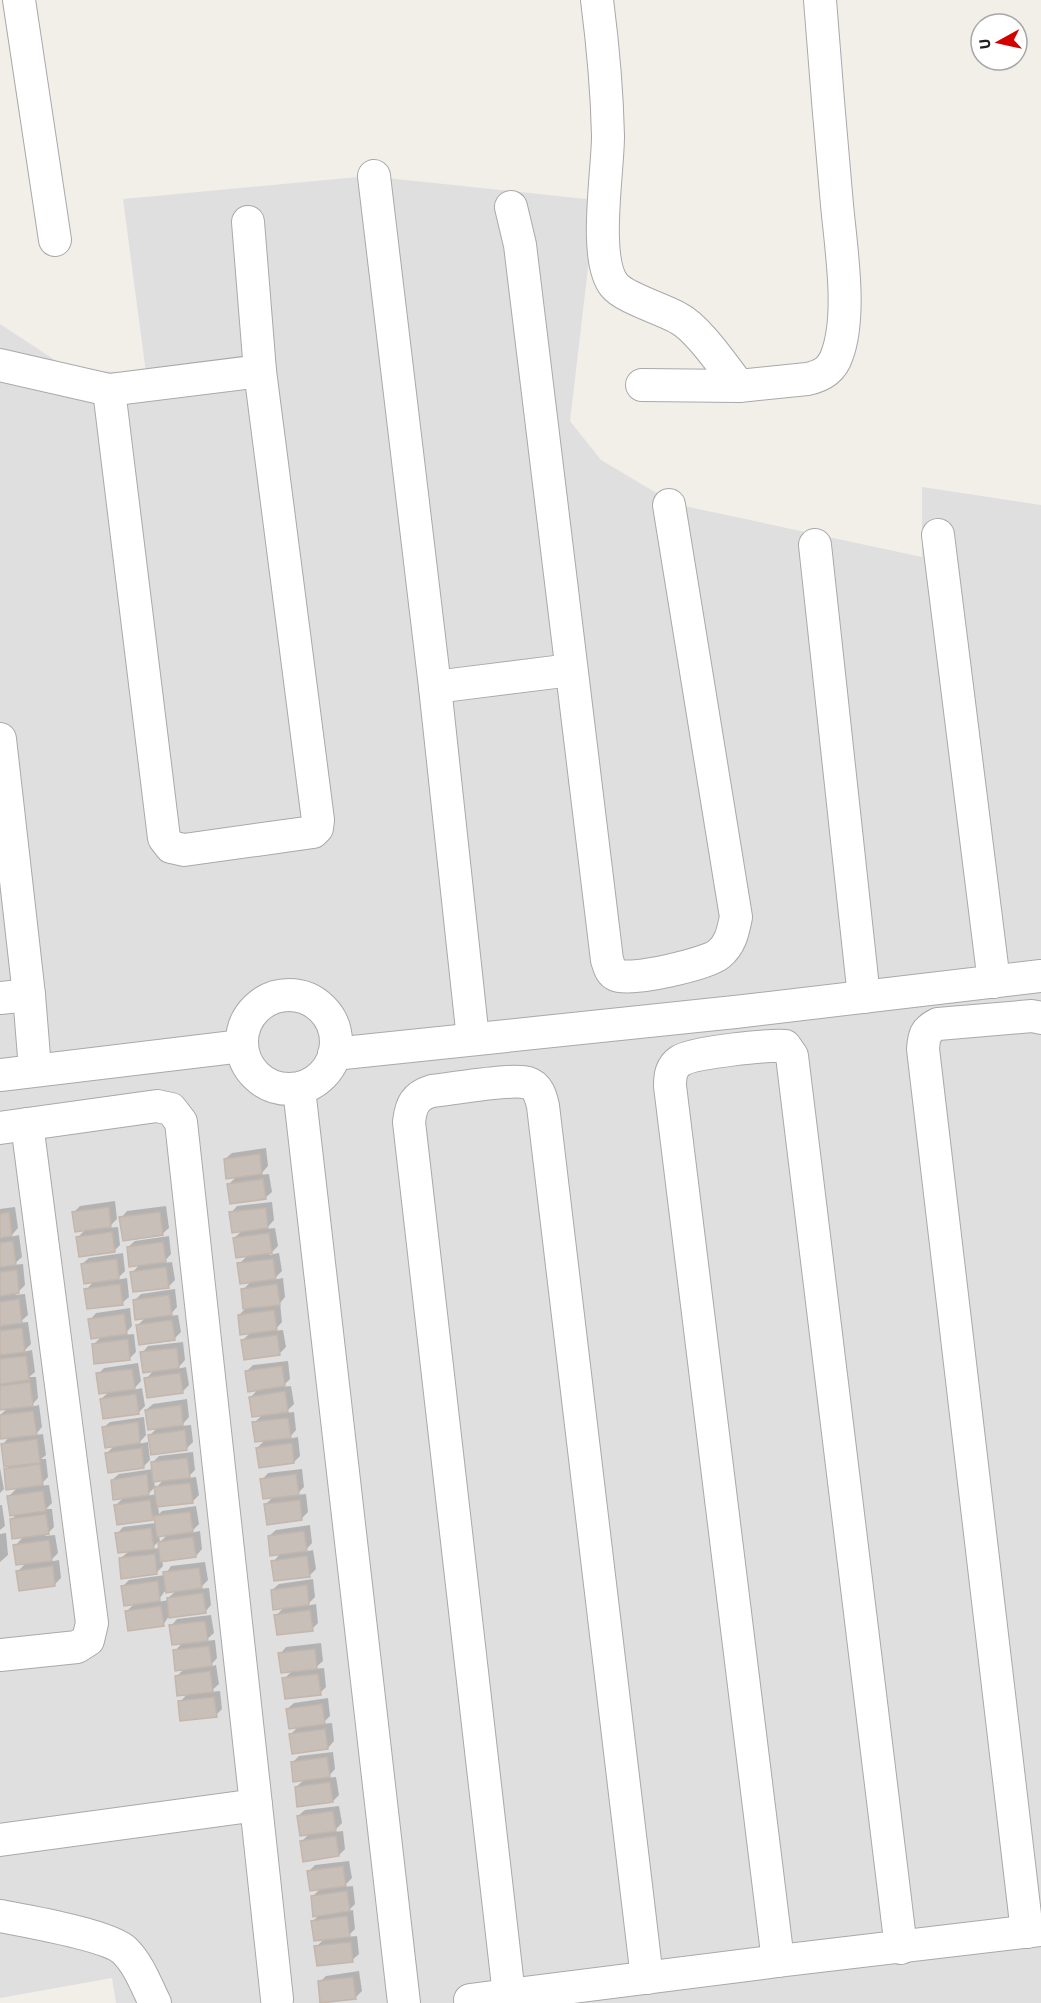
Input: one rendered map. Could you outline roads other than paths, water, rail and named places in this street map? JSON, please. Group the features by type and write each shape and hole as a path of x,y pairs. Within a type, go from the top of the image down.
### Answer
{"street":[{"path":"597,0 605,60 606,184 602,221 607,273 615,287 654,308 680,318 705,344 739,386"},
{"path":"642,385 739,386 818,376 828,371 837,357 842,339 844,313 843,268 820,0"},
{"path":"29,1 55,240"},
{"path":"374,176 435,687 473,1039"},
{"path":"511,207 520,245 607,960 610,970 616,975 628,976 679,970 718,955 732,938 736,917 669,505"},
{"path":"109,390 164,838 171,847 184,850 313,832 317,828 318,820 260,371 248,222"},
{"path":"0,365 109,390 260,371"},
{"path":"938,535 994,982"},
{"path":"815,544 864,997"},
{"path":"435,687 571,669"},
{"path":"0,739 14,997 35,1069"},
{"path":"334,1054 1041,976"},
{"path":"285,995 314,1002 325,1012 332,1025 335,1040 334,1054 329,1066 311,1084 299,1089 274,1087 263,1082 253,1074 245,1061 242,1046 243,1031 258,1006 285,995"},
{"path":"470,2000 1034,1931 923,1049 924,1036 928,1028 938,1024 1032,1016 1041,1018"},
{"path":"778,1961 670,1086 671,1072 679,1062 692,1056 770,1045 785,1046 792,1056 901,1948"},
{"path":"0,1075 242,1046"},
{"path":"509,1995 409,1122 414,1100 432,1091 513,1082 528,1083 536,1088 543,1106 647,1978"},
{"path":"299,1089 404,2003"},
{"path":"0,1655 77,1647 88,1640 92,1623 14,1126 157,1106 171,1109 181,1122 277,1999"},
{"path":"0,1840 256,1805"},
{"path":"0,1916 101,1939 123,1948 135,1963 155,2003"}]}
